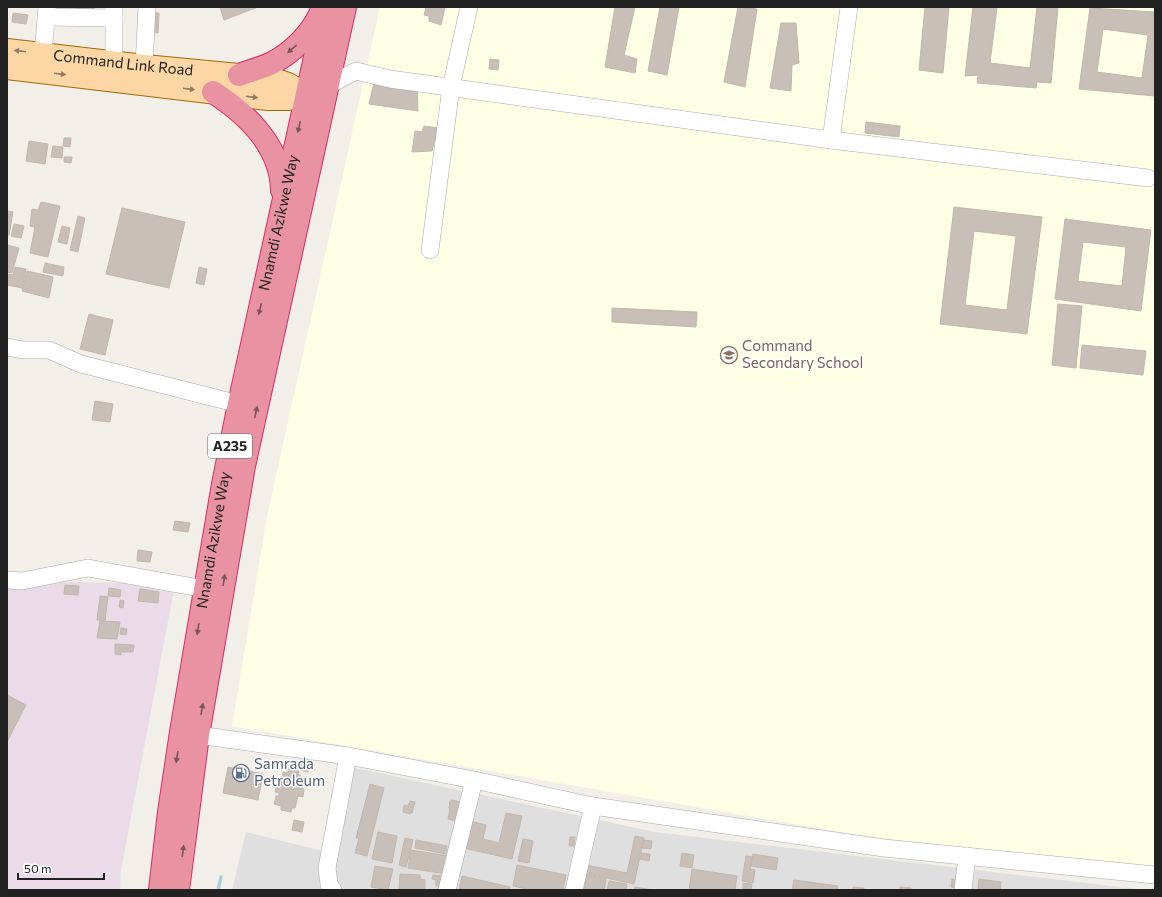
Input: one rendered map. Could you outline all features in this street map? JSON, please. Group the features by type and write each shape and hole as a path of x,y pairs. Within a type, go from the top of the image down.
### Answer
{"highway":[{"path":"239,75 272,63 291,50 307,35 323,7"},
{"name":"Nnamdi Azikwe Way","path":"160,890 173,783 223,484 239,404 326,7"},
{"name":"Nnamdi Azikwe Way","path":"178,890 198,735 244,466 344,7"},
{"path":"213,92 232,105 246,118 270,148 278,164 282,182 280,218"}],"main road":[{"path":"317,134 315,116 306,95 325,71 337,42"},
{"name":"Command Link Road","path":"7,50 277,80 288,84 306,95"},
{"name":"Command Link Road","path":"7,68 274,99 288,99 306,95"}],"street":[{"path":"144,66 147,7"},
{"path":"430,250 451,87 469,7"},
{"path":"831,140 849,7"},
{"path":"43,54 46,12 114,13 114,62"},
{"path":"327,86 356,71 390,78 451,87 831,140 1148,178"},
{"path":"7,347 22,350 49,350 81,364 239,404"},
{"path":"7,580 22,581 88,568 205,589"},
{"path":"198,735 348,756 474,780 593,806 884,848 1155,875"},
{"path":"333,890 329,884 327,868 348,756"},
{"path":"447,890 474,780"},
{"path":"574,890 593,806"},
{"path":"963,890 967,856"}],"shaded area":[{"name":"Command Secondary School","path":"380,7 1155,7 1155,867 869,837 232,726 267,516"},
{"path":"7,581 175,584 121,870 120,890 7,890"},
{"path":"351,767 655,832 1145,890 232,890 246,832 331,853"}],"building":[{"path":"62,7 95,7 94,10"},
{"path":"220,7 258,7 224,20"},
{"path":"426,7 445,7 441,25 429,21 429,16 424,15"},
{"path":"615,7 635,7 624,55 637,59 635,73 605,67"},
{"path":"660,7 679,7 667,75 648,71"},
{"path":"738,7 757,9 745,87 724,82"},
{"path":"925,7 949,7 943,73 919,70"},
{"path":"973,7 997,7 990,63 1030,68 1037,7 1058,7 1051,83 1037,82 1036,88 977,83 978,75 965,76"},
{"path":"1090,8 1155,12 1155,96 1079,89","holes":["1103,29 1148,35 1142,78 1097,72"]},
{"path":"152,12 159,13 158,33 150,32"},
{"path":"13,13 28,15 26,24 12,22"},
{"path":"781,23 796,23 799,63 792,65 791,91 770,88"},
{"path":"490,59 499,60 498,70 489,69"},
{"path":"375,78 417,85 418,111 369,104"},
{"path":"866,122 900,126 899,137 865,133"},
{"path":"424,126 438,128 432,151 412,152 415,131 422,132"},
{"path":"64,138 71,138 70,147 63,146"},
{"path":"29,141 48,144 45,164 26,161"},
{"path":"53,146 63,147 62,158 51,157"},
{"path":"64,157 72,157 71,163 64,162"},
{"path":"41,202 60,206 48,257 30,253 35,227 30,226 32,209 38,210"},
{"path":"954,207 1042,217 1027,334 940,324","holes":["974,231 1016,236 1007,310 965,305"]},
{"path":"122,208 185,222 169,288 106,274"},
{"path":"7,211 13,212 9,235 7,235"},
{"path":"78,216 85,218 78,252 70,250"},
{"path":"1065,219 1151,230 1141,311 1055,299","holes":["1083,242 1126,247 1122,286 1078,281"]},
{"path":"14,224 24,226 21,238 11,236"},
{"path":"62,226 70,228 67,244 58,242"},
{"path":"7,245 19,248 12,273 7,272"},
{"path":"45,263 64,267 63,276 43,272"},
{"path":"15,267 26,269 22,288 7,285 7,274 13,275"},
{"path":"199,267 207,269 204,285 196,283"},
{"path":"27,271 53,277 49,298 22,291"},
{"path":"1058,304 1082,306 1076,368 1052,365"},
{"path":"612,308 697,312 696,327 612,322"},
{"path":"89,314 113,320 105,355 80,349"},
{"path":"1082,345 1146,351 1143,375 1080,368"},
{"path":"95,401 113,404 110,422 92,420"},
{"path":"175,521 190,523 188,532 173,530"},
{"path":"138,550 152,552 150,562 137,561"},
{"path":"65,585 79,586 78,595 64,594"},
{"path":"109,588 121,590 120,597 108,596"},
{"path":"140,589 159,592 158,603 138,601"},
{"path":"100,596 108,597 105,621 97,620"},
{"path":"120,600 124,601 123,608 119,607"},
{"path":"100,621 120,622 117,639 97,638"},
{"path":"121,628 127,629 126,635 120,634"},
{"path":"115,644 134,645 133,652 121,652 121,655 115,654"},
{"path":"7,695 26,705 7,742"},
{"path":"302,759 310,760 308,772 300,770"},
{"path":"228,767 263,774 258,800 223,793"},
{"path":"288,769 299,771 298,775 301,776 299,788 304,789 303,797 298,796 295,808 292,808 291,812 281,810 281,806 274,804 276,796 279,796 279,793 275,792 277,783 281,784 283,772 288,773"},
{"path":"370,784 384,788 367,856 355,853 359,838 356,838"},
{"path":"410,801 415,802 412,813 410,814 403,812 404,805 408,806"},
{"path":"450,801 460,802 456,821 448,819"},
{"path":"506,813 522,816 512,859 464,848 470,821 486,825 483,839 499,843"},
{"path":"294,820 304,822 302,832 292,830"},
{"path":"378,832 397,836 392,863 372,859"},
{"path":"635,836 644,838 634,884 584,873 586,865 627,873"},
{"path":"570,837 575,837 574,846 569,846"},
{"path":"405,838 413,840 406,867 399,865"},
{"path":"523,839 533,841 529,863 518,861"},
{"path":"416,840 447,846 446,854 415,848"},
{"path":"644,840 652,841 651,849 642,848"},
{"path":"411,850 449,856 446,874 408,868"},
{"path":"641,853 650,854 649,861 640,859"},
{"path":"682,853 694,855 692,868 680,866"},
{"path":"753,854 778,858 776,870 751,866"},
{"path":"746,856 752,857 750,869 755,870 753,883 742,881"},
{"path":"517,865 566,875 563,890 532,890 513,886"},
{"path":"375,866 393,869 388,890 371,887"},
{"path":"692,869 737,876 735,890 689,890"},
{"path":"400,874 420,875 420,879 425,880 425,890 399,890"},
{"path":"433,875 442,876 441,886 436,886 436,880 432,879"},
{"path":"587,875 606,879 604,890 584,890"},
{"path":"462,876 510,887 509,890 481,890 479,888 479,890 459,889"},
{"path":"952,879 958,880 957,888 951,887"},
{"path":"979,879 1001,882 1000,890 978,890"},
{"path":"794,880 838,886 837,890 792,890"},
{"path":"609,881 627,884 626,890 607,890"},
{"path":"743,883 752,884 751,890 743,890"},
{"path":"635,887 653,890 634,890"},
{"path":"853,887 864,888 864,890 853,890"},
{"path":"900,887 911,888 911,890 900,890"}],"waterway":[{"path":"218,890 221,877"}],"place":[{"name":"Command Secondary School","path":"729,355"},
{"name":"Samrada Petroleum","path":"241,773"}]}
